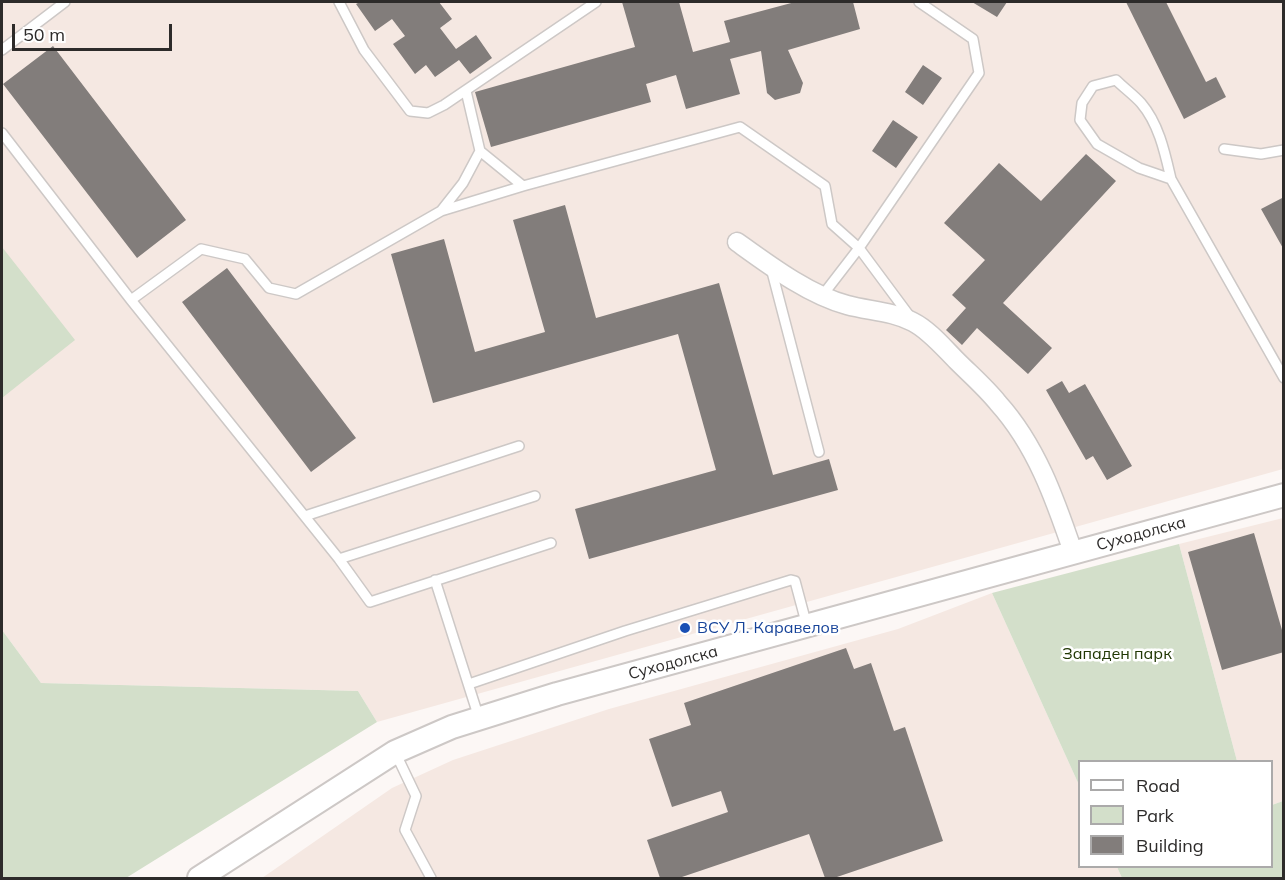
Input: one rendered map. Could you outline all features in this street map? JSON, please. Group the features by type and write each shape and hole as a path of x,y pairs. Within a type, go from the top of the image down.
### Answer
{"street":[{"path":"737,242 822,296 847,305 891,313 915,322 938,342 999,403 1031,449 1056,500 1073,552"},
{"name":"Суходолска","path":"199,879 395,752 453,727 558,694 1284,495"}],"lane":[{"path":"2,50 65,2"},
{"path":"339,2 364,50 410,111 428,113 466,91 596,2"},
{"path":"822,296 859,248 979,73 973,39 919,2"},
{"path":"1171,179 1139,168 1097,144 1080,120 1082,103 1093,86 1116,80 1142,104 1164,147 1171,179 1284,378"},
{"path":"466,91 480,151 523,186"},
{"path":"131,300 201,249 245,259 269,288 296,294 441,211 523,186 740,127 825,186 832,224 859,248 915,322"},
{"path":"2,133 131,300 339,559 370,602 551,543"},
{"path":"1224,149 1261,154 1284,150"},
{"path":"441,211 463,183 480,151"},
{"path":"770,265 819,452"},
{"path":"305,516 519,446"},
{"path":"339,559 535,496"},
{"path":"435,580 479,718"},
{"path":"469,684 791,580 795,581 807,626"},
{"path":"395,752 416,796 405,830 431,879"}],"shaded area":[{"path":"2,2 1283,2 1283,469 377,722 358,691 41,683 2,630"},
{"path":"1283,518 1283,801 1273,805 1273,760 1237,760 1179,544"},
{"path":"992,593 1078,783 1078,868 1117,868 1122,878 262,878 392,788 453,760 609,709 898,629"}],"green space":[{"path":"2,247 75,340 2,398"},
{"name":"Западен парк","path":"1179,544 1237,760 1078,760 1078,783 992,593"},
{"path":"2,630 41,683 358,691 377,722 126,878 2,878"},
{"path":"1283,801 1283,878 1122,878 1117,868 1273,868 1273,805"}],"building":[{"path":"360,2 439,2 452,19 440,28 456,49 476,35 492,58 470,74 459,60 435,77 426,65 415,74 393,44 405,36 392,19 375,31 356,4"},
{"path":"622,2 679,2 693,52 730,42 724,21 795,2 853,2 860,29 788,50 803,83 800,93 775,100 767,93 761,51 730,59 740,94 686,109 676,75 646,84 651,102 491,147 475,92 635,47"},
{"path":"972,2 1007,2 997,17"},
{"path":"1126,2 1166,2 1206,82 1216,77 1226,97 1184,119"},
{"path":"53,46 186,220 137,258 3,84"},
{"path":"923,65 942,78 923,105 905,92"},
{"path":"893,120 918,137 896,168 872,151"},
{"path":"1086,154 1116,181 1003,303 1052,348 1028,374 977,328 962,345 946,330 966,308 952,295 985,260 944,223 999,163 1041,201"},
{"path":"1284,197 1284,250 1261,209"},
{"path":"565,205 596,318 719,283 773,475 829,459 838,490 589,559 575,509 716,470 678,334 433,403 391,254 444,239 475,352 545,332 513,220"},
{"path":"227,268 356,438 311,472 182,302"},
{"path":"1062,381 1069,393 1085,384 1132,466 1107,480 1093,456 1086,460 1046,390"},
{"path":"1254,533 1284,637 1284,652 1222,670 1188,552"},
{"path":"846,648 854,669 871,663 894,731 905,727 943,841 834,878 825,878 809,834 679,878 660,878 647,840 728,812 721,791 672,807 649,739 691,725 684,703"}],"place":[{"name":"ВСУ Л. Каравелов","path":"685,628"}]}
